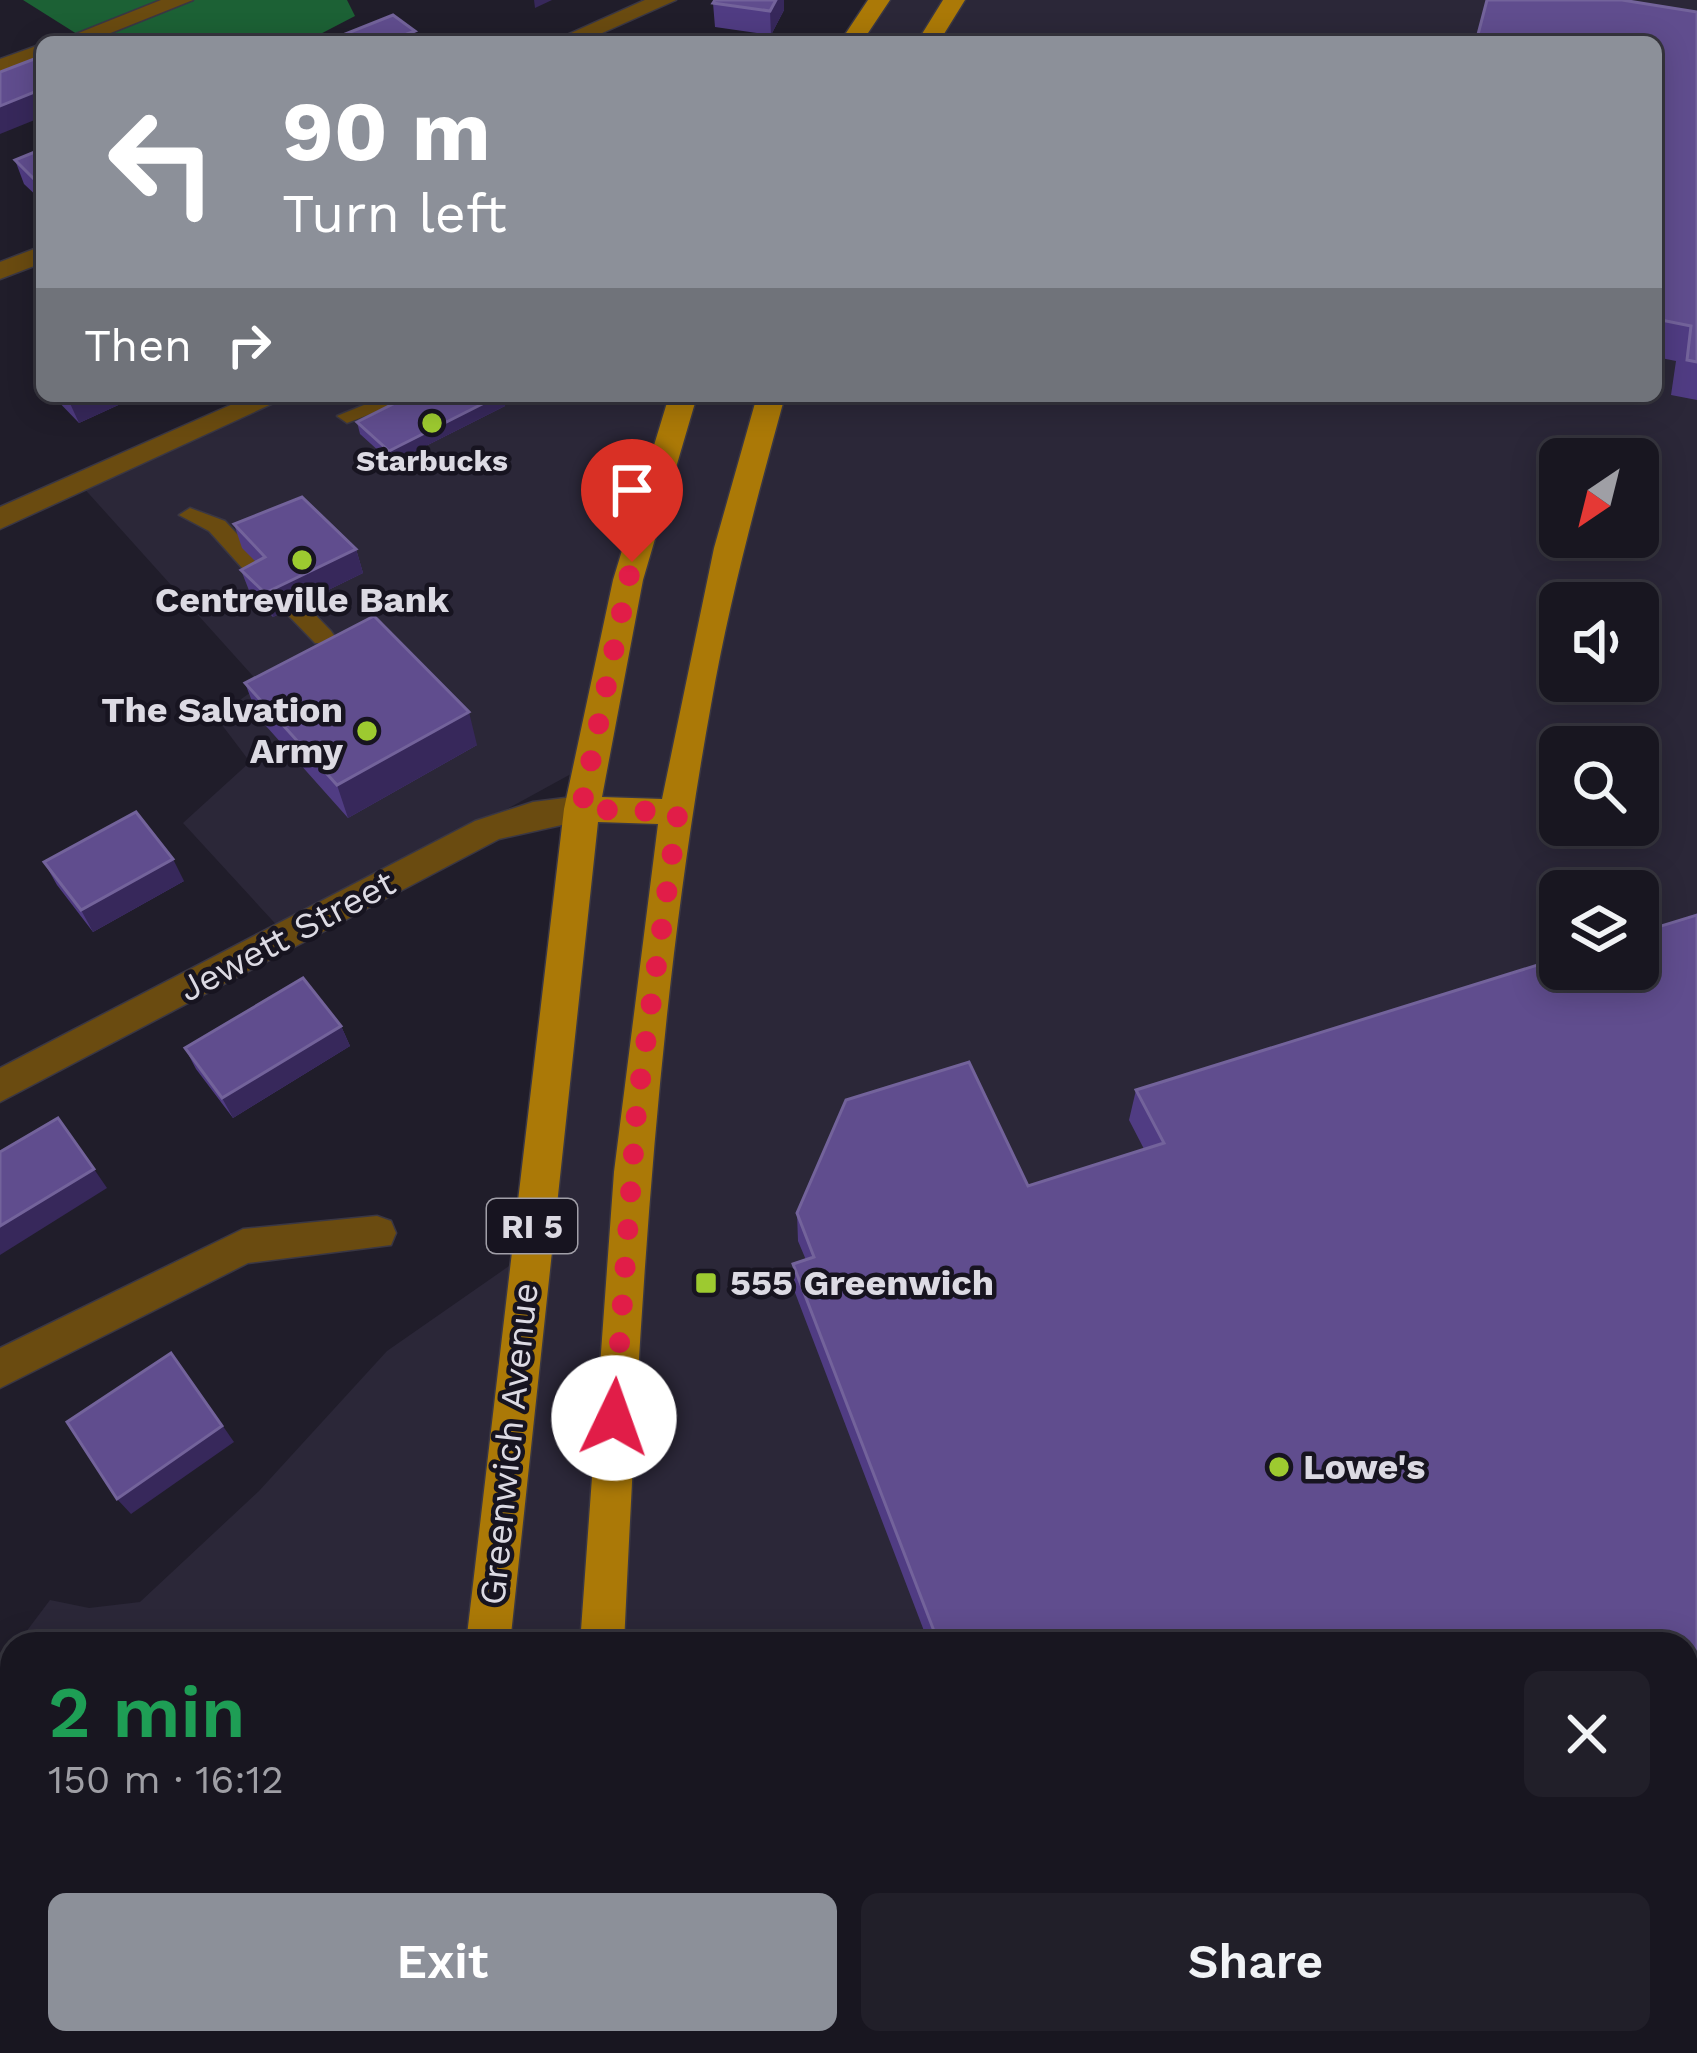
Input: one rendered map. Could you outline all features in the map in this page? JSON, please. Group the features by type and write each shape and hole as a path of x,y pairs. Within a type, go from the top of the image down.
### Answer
{"main road":[{"path":"855,36 879,0"},
{"path":"932,36 954,0"},
{"name":"Greenwich Avenue","path":"489,1632 581,809 622,600 651,486 681,402"},
{"name":"RI 5","path":"603,1632 637,1105 678,812 724,578 769,402"},
{"path":"581,809 678,812"}],"street":[{"path":"83,36 182,0"},
{"path":"577,36 665,0"},
{"path":"0,67 36,53"},
{"path":"0,271 36,256"},
{"path":"0,519 262,402"},
{"name":"Jewett Street","path":"0,1086 487,830 532,815 581,809"},
{"path":"0,1370 244,1246 377,1233"}],"lane":[{"path":"347,416 388,402"},
{"path":"190,515 217,526 269,583"},
{"path":"293,606 322,637"}],"shaded area":[{"path":"874,0 1697,0 1697,1632 26,1632 50,1600 89,1608 140,1602 259,1491 387,1351 545,1241 591,763 283,932 183,823 250,762 216,717 261,685 81,485 261,402 1662,402 1662,36 854,36"}],"green space":[{"path":"23,0 347,0 355,16 317,36 77,34"}],"building":[{"path":"776,0 770,11 713,3"},
{"path":"1487,0 1622,0 1697,12 1697,362 1687,360 1691,326 1662,320 1662,36 1478,36"},
{"path":"393,15 415,31 402,36 340,36"},
{"path":"36,58 36,91 0,106 0,72"},
{"path":"36,151 36,180 35,180 15,160"},
{"path":"397,402 486,402 389,451 357,422"},
{"path":"302,497 356,549 265,593 241,570 265,557 234,524"},
{"name":"The Salvation Army","path":"374,616 469,712 337,785 245,683"},
{"path":"136,812 173,859 81,910 44,862"},
{"name":"Lowe's","path":"1697,915 1697,1632 934,1632 793,1264 814,1257 797,1213 846,1100 969,1062 1028,1186 1164,1143 1136,1090 1539,965 1539,990 1659,990 1659,927"},
{"path":"303,978 341,1026 222,1098 185,1048"},
{"path":"58,1118 94,1169 0,1226 0,1152"},
{"path":"171,1353 222,1426 117,1499 67,1422"}],"place":[{"name":"Starbucks","path":"432,423"},
{"name":"Centreville Bank","path":"302,560"},
{"name":"The Salvation Army","path":"367,731"},
{"name":"555 Greenwich","path":"706,1283"},
{"name":"Lowe's","path":"1279,1467"}],"route":[{"path":"614,1418 637,1105 651,973 678,812 581,809 600,699 632,562"}]}
